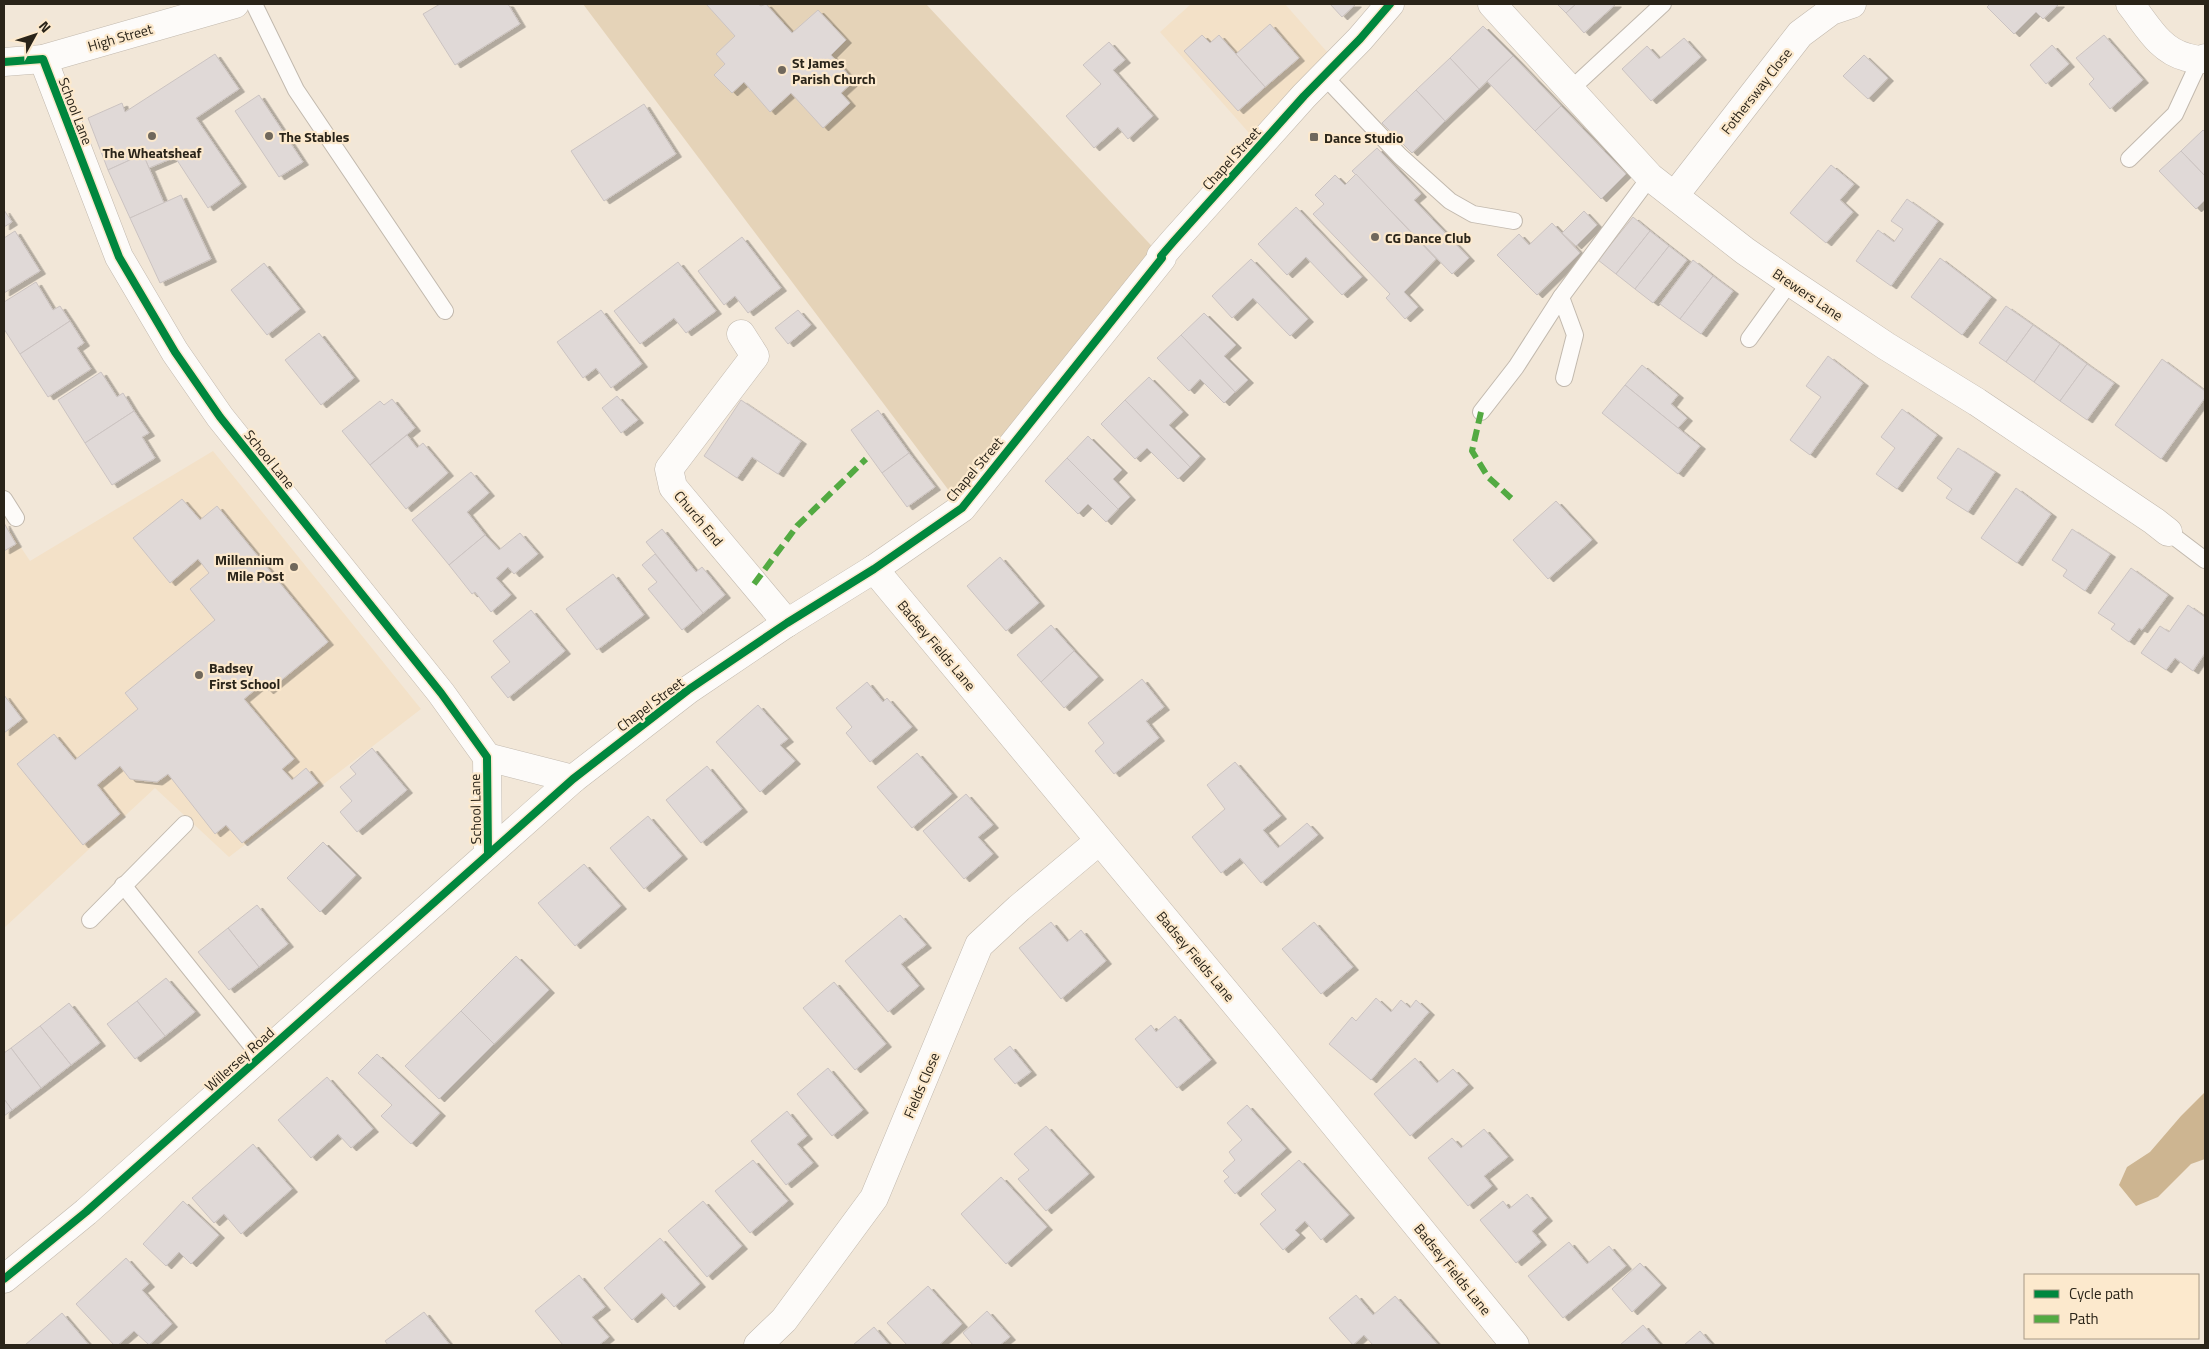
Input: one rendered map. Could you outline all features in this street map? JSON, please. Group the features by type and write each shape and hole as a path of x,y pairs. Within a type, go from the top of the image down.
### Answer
{"street":[{"name":"High Street","path":"4,62 42,59 235,4"},
{"name":"Chapel Street","path":"488,854 573,779 688,690 786,623 874,569 962,508 1162,258 1161,256 1390,4"},
{"name":"Brewers Lane","path":"1492,4 1650,177 1746,251 1790,282 1886,346 1977,402 2154,520 2168,532"},
{"name":"Fothersway Close","path":"1675,195 1800,34 1831,11 1852,4"},
{"path":"2130,4 2161,44 2173,53 2202,59"},
{"name":"School Lane","path":"42,59 119,257 175,352 220,417 441,692 487,757 488,854"},
{"name":"Church End","path":"741,334 755,356 669,469 673,487 786,623"},
{"name":"Badsey Fields Lane","path":"874,569 1275,1052 1515,1345"},
{"name":"School Lane","path":"487,757 573,779"},
{"name":"Fields Close","path":"758,1345 784,1320 874,1198 980,945 1019,908 1099,841"},
{"name":"Willersey Road","path":"4,1279 86,1212 488,854"}],"lane":[{"path":"254,4 296,90 445,311"},
{"path":"1570,90 1663,4"},
{"path":"2130,159 2175,114 2202,59"},
{"path":"1324,76 1400,156 1450,201 1473,214 1514,221"},
{"path":"1481,412 1516,367 1561,297 1650,177"},
{"path":"1749,339 1790,282"},
{"path":"1561,297 1575,335 1564,378"},
{"path":"4,498 16,518"},
{"path":"2168,532 2205,560"},
{"path":"90,920 185,824"},
{"path":"123,886 260,1056"}],"shaded area":[{"path":"583,4 926,4 1161,256 962,508"},
{"path":"1191,4 1285,4 1335,61 1257,142 1160,32"},
{"name":"Badsey First School","path":"213,451 421,709 229,857 155,788 4,928 4,522 30,561"},
{"path":"2205,1092 2205,1159 2191,1164 2158,1197 2136,1206 2119,1185 2127,1167 2150,1152"}],"building":[{"path":"440,4 508,4 520,24 455,65 423,14"},
{"name":"St James Parish Church","path":"706,4 758,4 761,6 766,4 792,33 818,10 846,40 831,55 854,81 841,93 850,103 823,128 791,93 770,112 744,82 732,93 714,75 725,64 716,54 735,36"},
{"path":"1330,4 1356,4 1342,17"},
{"path":"1557,4 1576,4 1566,13"},
{"path":"1576,4 1616,4 1584,33 1566,13"},
{"path":"1990,4 2059,4 2043,19 2036,12 2014,34 1987,7"},
{"path":"1270,24 1299,58 1265,87 1236,54"},
{"path":"1483,26 1513,56 1479,89 1450,58"},
{"path":"1202,35 1210,43 1219,35 1265,87 1238,111 1184,51"},
{"path":"2104,35 2143,80 2110,109 2089,84 2094,79 2076,58"},
{"path":"1684,38 1701,57 1651,101 1622,69 1647,46 1659,59"},
{"path":"1109,42 1125,60 1113,70 1153,116 1128,139 1118,127 1094,148 1066,116 1101,84 1083,65"},
{"path":"2052,45 2069,64 2046,84 2030,65"},
{"name":"The Wheatsheaf","path":"215,54 239,89 196,118 241,184 208,208 175,157 149,168 143,154 108,170 88,118 122,103 125,112"},
{"path":"1864,55 1888,78 1868,99 1843,76"},
{"path":"1513,56 1561,106 1535,131 1487,81"},
{"path":"1450,58 1479,89 1445,121 1416,90"},
{"path":"1416,90 1445,121 1412,153 1382,123"},
{"name":"The Stables","path":"259,95 303,162 279,177 235,111"},
{"path":"644,104 676,154 604,201 571,151"},
{"path":"1561,106 1626,174 1601,199 1535,131"},
{"path":"2203,130 2205,132 2205,176 2181,151"},
{"path":"1377,148 1421,194 1414,200 1469,258 1452,274 1352,171"},
{"path":"2181,151 2205,176 2205,200 2196,209 2159,171"},
{"path":"143,154 164,203 130,218 108,170"},
{"path":"1831,165 1854,184 1840,200 1853,212 1826,243 1790,213"},
{"name":"CG Dance Club","path":"1356,174 1436,259 1404,292 1418,307 1405,319 1386,298 1390,294 1313,214 1324,204 1315,195 1335,175 1345,185"},
{"path":"181,195 211,259 160,283 130,218"},
{"path":"1907,199 1938,221 1891,286 1856,261 1878,230 1894,242 1903,229 1891,221"},
{"path":"1296,207 1362,277 1342,295 1306,257 1287,275 1258,244"},
{"path":"4,210 12,222 4,227"},
{"path":"1584,211 1597,225 1576,246 1562,233"},
{"path":"1633,217 1650,231 1616,274 1598,260"},
{"path":"1552,223 1580,253 1537,295 1497,255 1519,234 1529,245"},
{"path":"15,231 40,271 4,293 4,238"},
{"path":"1650,231 1669,246 1635,289 1616,274"},
{"path":"742,237 781,288 748,313 735,296 724,305 698,271"},
{"path":"1669,246 1687,260 1653,303 1635,289"},
{"path":"1940,258 1991,297 1962,335 1911,297"},
{"path":"1251,259 1308,319 1290,336 1253,298 1232,318 1212,296"},
{"path":"1693,260 1713,276 1680,319 1660,304"},
{"path":"678,262 716,311 686,333 674,318 640,344 614,311"},
{"path":"264,263 300,309 267,335 231,290"},
{"path":"1713,276 1733,291 1701,334 1680,319"},
{"path":"36,282 53,310 60,306 70,321 20,354 4,329 4,302"},
{"path":"2006,306 2033,325 2006,362 1979,343"},
{"path":"601,310 642,364 611,388 596,368 583,378 557,342"},
{"path":"798,310 811,325 788,344 775,328"},
{"path":"1204,313 1236,345 1224,356 1248,380 1235,392 1181,335"},
{"path":"70,321 84,343 77,348 91,369 48,397 20,354"},
{"path":"2033,325 2060,344 2034,382 2006,362"},
{"path":"319,333 354,378 321,405 285,360"},
{"path":"1181,335 1235,392 1224,403 1200,379 1189,391 1157,358"},
{"path":"2060,344 2087,364 2060,401 2034,382"},
{"path":"1828,356 1863,383 1810,455 1790,440 1821,397 1806,386"},
{"path":"2162,359 2205,391 2205,398 2161,459 2115,425"},
{"path":"2087,364 2114,383 2087,420 2060,401"},
{"path":"1642,365 1678,395 1671,404 1687,418 1678,428 1625,385"},
{"path":"101,372 117,397 123,393 134,411 85,443 58,400"},
{"path":"1149,377 1183,412 1169,425 1200,456 1190,467 1125,400"},
{"path":"1625,385 1700,446 1678,474 1602,413"},
{"path":"617,396 638,420 621,433 602,408"},
{"path":"392,399 415,428 370,465 342,431 380,401 384,405"},
{"path":"741,400 801,441 778,474 752,457 737,478 704,456"},
{"path":"1125,400 1190,467 1178,479 1147,448 1135,459 1101,424"},
{"path":"1902,409 1937,435 1897,489 1876,474 1895,448 1881,437"},
{"path":"878,410 909,453 882,473 851,430"},
{"path":"134,411 149,433 142,437 155,458 112,485 85,443"},
{"path":"407,435 417,448 423,443 448,473 406,509 370,465"},
{"path":"1088,436 1122,470 1113,479 1130,497 1118,509 1067,458"},
{"path":"1958,448 1995,472 1968,512 1946,498 1952,489 1937,478"},
{"path":"909,453 935,487 907,507 882,473"},
{"path":"1067,458 1118,509 1106,522 1088,504 1078,514 1045,481"},
{"path":"471,472 489,493 467,512 485,535 449,565 412,520"},
{"path":"2016,488 2051,514 2017,563 1981,538"},
{"path":"182,499 200,520 217,506 328,642 268,691 262,684 244,699 294,759 282,769 292,780 306,768 318,783 242,843 226,825 215,834 168,774 157,782 130,779 120,766 97,785 120,814 83,845 17,764 54,734 75,760 138,709 125,693 215,620 190,589 209,573 198,559 170,583 133,538"},
{"path":"1556,501 1592,540 1548,579 1513,540"},
{"path":"4,523 16,544 4,551"},
{"path":"662,529 696,572 702,567 725,595 703,613 646,542"},
{"path":"2072,529 2110,554 2085,591 2063,576 2067,570 2052,560"},
{"path":"520,533 538,554 514,574 508,567 496,578 511,595 491,612 475,592 472,594 449,565 485,535 499,550"},
{"path":"655,554 703,613 682,630 648,589 657,582 642,565"},
{"path":"1000,557 1039,603 1006,631 967,586"},
{"path":"2131,568 2168,595 2142,630 2139,628 2129,642 2111,629 2115,624 2098,613"},
{"path":"613,574 644,615 597,650 566,609"},
{"path":"2188,605 2205,617 2205,653 2193,671 2175,658 2166,670 2141,653 2160,626 2169,632"},
{"path":"531,610 565,651 508,698 491,677 510,662 493,641"},
{"path":"1051,625 1074,651 1041,682 1017,655"},
{"path":"1074,651 1098,677 1064,708 1041,682"},
{"path":"1142,679 1164,707 1146,721 1159,738 1114,774 1095,751 1104,743 1088,723"},
{"path":"867,682 883,702 887,698 912,727 870,762 846,733 852,727 836,708"},
{"path":"4,695 22,719 4,733"},
{"path":"758,705 788,739 780,745 795,761 760,792 716,742"},
{"path":"372,748 407,790 357,832 340,812 352,801 340,787 356,774 350,767"},
{"path":"917,753 952,794 912,828 877,787"},
{"path":"1235,762 1281,816 1263,830 1278,848 1307,823 1318,835 1261,883 1240,858 1221,873 1192,837 1225,809 1207,785"},
{"path":"707,766 742,809 701,843 666,800"},
{"path":"966,794 993,825 978,837 993,854 964,879 923,831"},
{"path":"648,816 682,856 644,889 610,848"},
{"path":"323,842 356,875 320,912 287,878"},
{"path":"584,864 621,906 575,946 538,903"},
{"path":"257,905 288,944 259,967 228,928"},
{"path":"900,915 926,945 901,964 919,986 888,1012 845,961"},
{"path":"1051,922 1067,942 1081,930 1106,961 1061,999 1019,948"},
{"path":"1314,922 1353,967 1321,994 1282,949"},
{"path":"228,928 259,967 229,990 198,952"},
{"path":"516,956 549,990 494,1044 461,1011"},
{"path":"166,978 195,1012 165,1036 137,1001"},
{"path":"834,982 886,1044 855,1070 803,1008"},
{"path":"1376,998 1391,1012 1401,1000 1410,1008 1416,1000 1429,1012 1371,1080 1329,1044 1352,1017 1356,1021"},
{"path":"137,1001 165,1036 135,1059 107,1024"},
{"path":"69,1003 100,1043 71,1065 40,1026"},
{"path":"461,1011 494,1044 439,1099 405,1066"},
{"path":"1175,1016 1211,1060 1177,1088 1135,1039 1151,1025 1156,1032"},
{"path":"40,1026 71,1065 41,1088 11,1048"},
{"path":"1010,1046 1031,1072 1015,1084 994,1059"},
{"path":"11,1048 41,1088 12,1110 4,1099 4,1053"},
{"path":"377,1054 440,1113 411,1144 381,1116 392,1105 358,1073"},
{"path":"1415,1058 1437,1083 1453,1069 1468,1085 1410,1136 1374,1094"},
{"path":"828,1068 863,1110 832,1136 797,1094"},
{"path":"327,1077 373,1129 351,1148 338,1134 311,1158 278,1120"},
{"path":"4,1099 12,1110 4,1116"},
{"path":"1247,1105 1286,1149 1235,1194 1224,1181 1229,1177 1223,1171 1235,1160 1229,1152 1242,1140 1227,1123"},
{"path":"787,1111 807,1136 797,1144 813,1163 786,1185 751,1141"},
{"path":"1046,1126 1089,1174 1046,1211 1018,1179 1029,1170 1014,1154"},
{"path":"1484,1129 1508,1157 1484,1176 1492,1186 1468,1206 1428,1158 1452,1138 1461,1148"},
{"path":"253,1144 292,1189 241,1234 224,1214 214,1223 192,1198"},
{"path":"753,1160 788,1201 750,1233 715,1191"},
{"path":"1299,1160 1349,1215 1321,1240 1305,1221 1295,1230 1300,1235 1283,1250 1260,1224 1276,1210 1261,1194"},
{"path":"1001,1177 1047,1227 1006,1264 961,1214"},
{"path":"1527,1194 1547,1218 1532,1231 1541,1242 1516,1263 1480,1220 1503,1201 1509,1209"},
{"path":"183,1201 219,1235 191,1264 179,1252 166,1266 143,1244"},
{"path":"703,1201 742,1246 707,1277 668,1231"},
{"path":"660,1238 700,1284 674,1307 662,1293 632,1320 604,1288"},
{"path":"1569,1242 1587,1264 1609,1246 1626,1266 1563,1318 1528,1276"},
{"path":"126,1258 149,1284 142,1290 172,1324 149,1345 134,1331 118,1345 114,1345 76,1304"},
{"path":"1640,1263 1661,1285 1632,1312 1612,1289"},
{"path":"579,1275 605,1307 592,1317 609,1337 599,1345 563,1345 535,1311"},
{"path":"928,1286 962,1324 939,1345 907,1345 887,1323"},
{"path":"1356,1295 1373,1315 1395,1296 1438,1345 1373,1345 1364,1335 1353,1345 1329,1318"},
{"path":"987,1311 1010,1337 1000,1345 973,1345 963,1333"},
{"path":"424,1312 450,1345 388,1345 385,1341"},
{"path":"62,1313 89,1345 25,1345"},
{"path":"1643,1325 1660,1345 1620,1345"},
{"path":"874,1327 889,1345 853,1345"},
{"path":"1700,1331 1712,1345 1684,1345"}],"marked path":[{"path":"1481,412 1472,451 1488,477 1512,499"},
{"path":"754,584 797,526 866,459"}],"cycle path":[{"path":"4,1279 86,1212 573,779 688,690 787,623 874,569 962,508 1162,258 1161,256 1304,96 1360,39 1390,4"},
{"path":"4,62 43,59 119,257 175,352 220,417 441,693 487,757 488,854"}],"place":[{"name":"St James Parish Church","path":"782,70"},
{"name":"The Wheatsheaf","path":"152,136"},
{"name":"The Stables","path":"269,136"},
{"name":"Dance Studio","path":"1314,137"},
{"name":"CG Dance Club","path":"1375,237"},
{"name":"Millennium Mile Post","path":"294,567"},
{"name":"Badsey First School","path":"199,675"}]}
